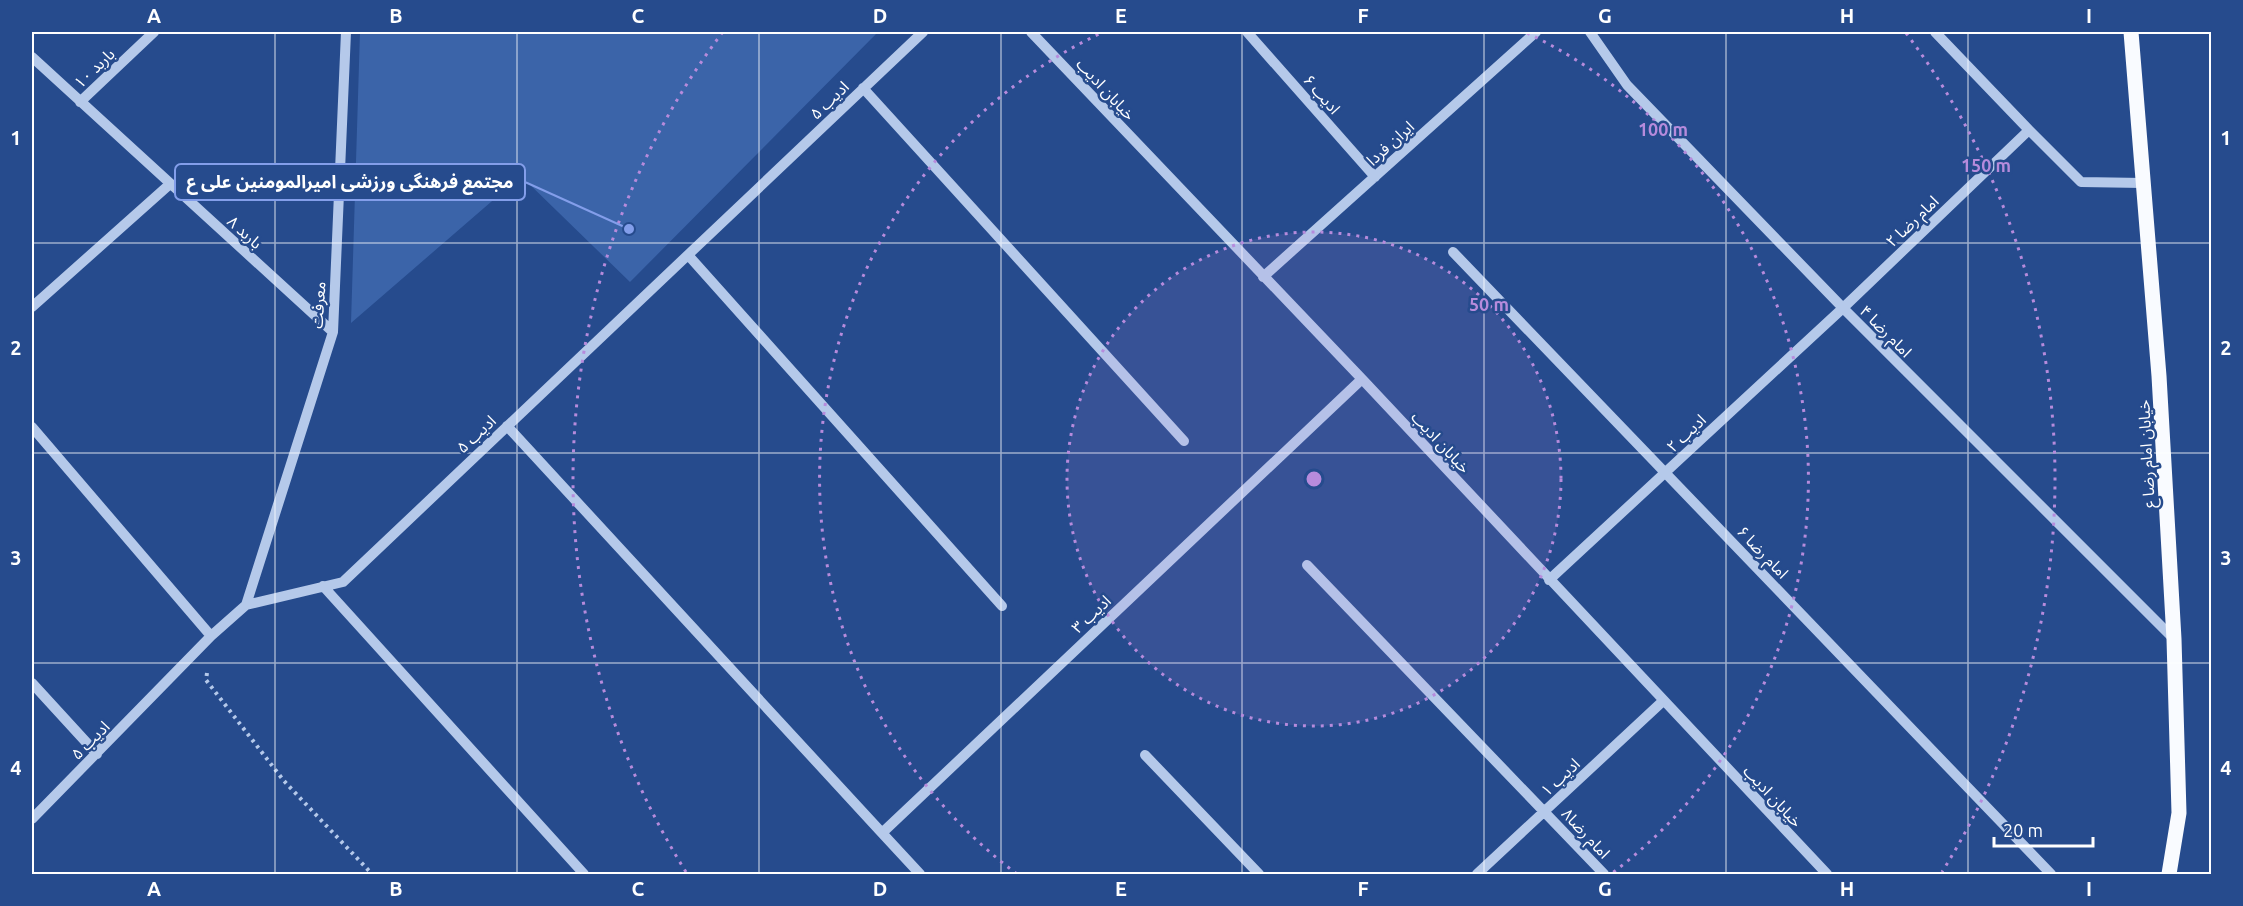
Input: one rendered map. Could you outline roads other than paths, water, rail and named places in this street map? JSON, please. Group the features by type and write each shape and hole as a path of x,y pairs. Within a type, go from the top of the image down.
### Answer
{"main road":[{"name":"خیابان امام رضا ع","path":"2131,32 2160,376 2174,639 2179,813 2169,874"}],"street":[{"name":"باربد ۱۰","path":"80,102 154,32"},
{"name":"معرفت","path":"246,605 333,332 346,32"},
{"name":"ادیب ۵","path":"32,819 211,636 246,605 342,582 923,32"},
{"name":"خیابان ادیب","path":"1031,32 1362,379 1827,874"},
{"name":"ادیب ۶","path":"1247,32 1375,177"},
{"name":"ایران فردا","path":"1263,277 1536,32"},
{"name":"امام رضا ۴","path":"1590,32 1627,85 1843,308 2174,639"},
{"path":"1935,32 2081,182 2144,183"},
{"name":"باربد ۸","path":"32,57 333,332"},
{"path":"863,88 1184,441"},
{"name":"امام رضا ۲","path":"1843,308 2029,130"},
{"path":"32,307 170,184"},
{"name":"امام رضا ۶","path":"1453,252 2051,874"},
{"path":"688,255 1002,606"},
{"name":"ادیب ۲","path":"1549,580 1843,308"},
{"name":"ادیب ۳","path":"882,833 1362,379"},
{"path":"507,426 920,874"},
{"path":"32,427 211,636"},
{"name":"امام رضا۸","path":"1307,565 1604,874"},
{"path":"323,586 584,874"},
{"path":"32,683 97,754"},
{"name":"ادیب ۱","path":"1477,874 1663,700"},
{"path":"1145,755 1259,874"}],"place":[{"name":"مجتمع فرهنگی ورزشی امیرالمومنین علی ‌ع","path":"629,229"}]}
